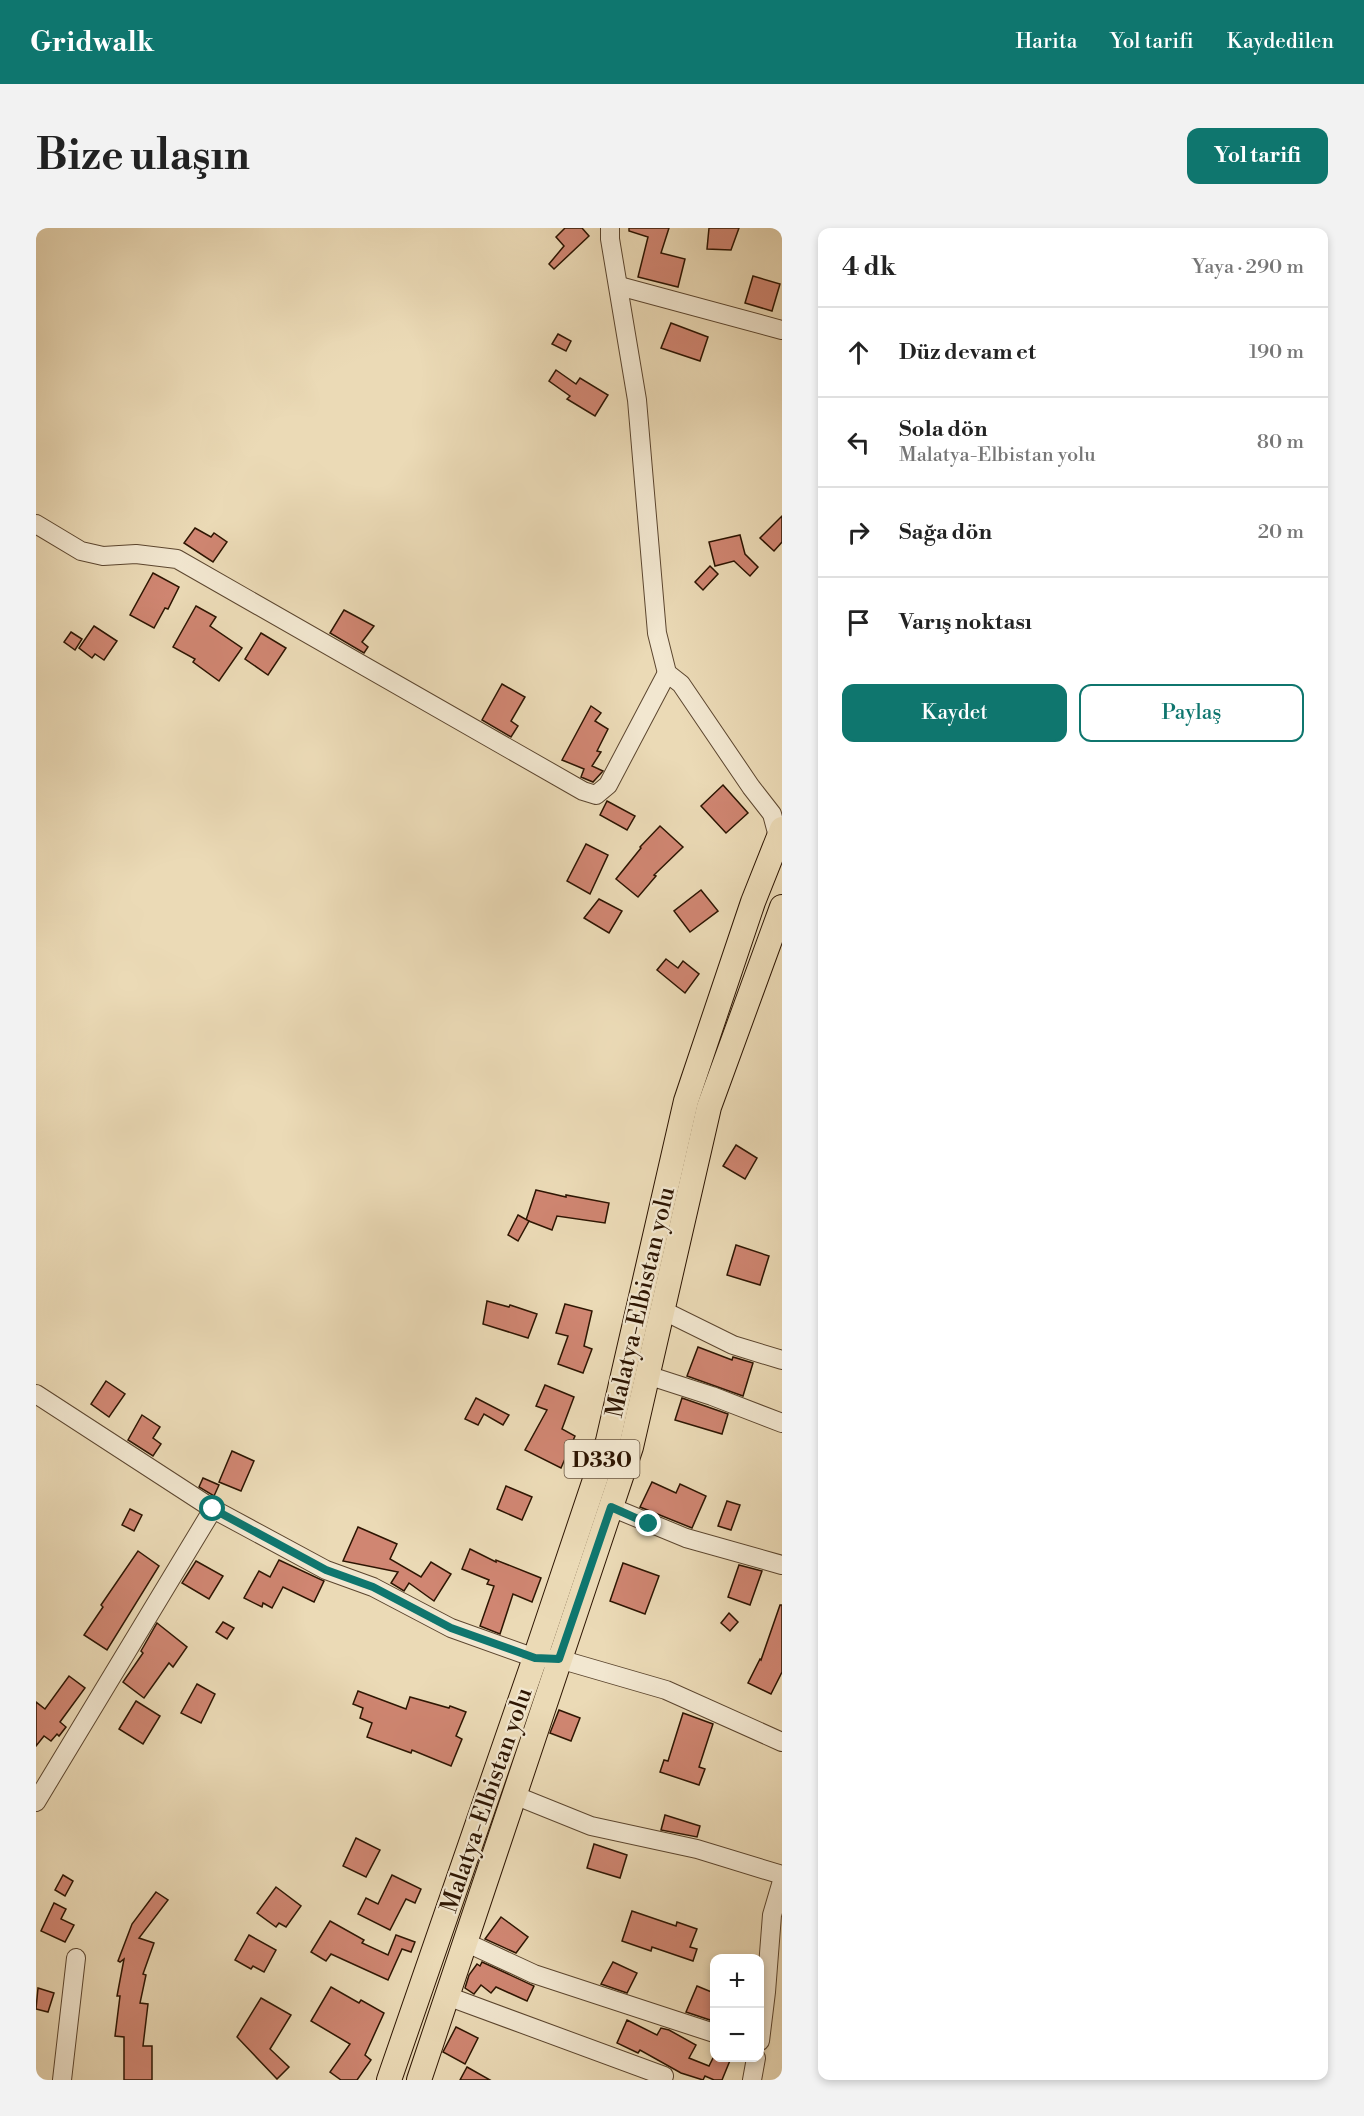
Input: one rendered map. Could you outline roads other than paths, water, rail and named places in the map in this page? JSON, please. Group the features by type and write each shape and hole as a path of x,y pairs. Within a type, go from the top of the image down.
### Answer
{"main road":[{"name":"Malatya-Elbistan yolu","path":"389,2080 608,1440 686,1101 753,902 780,839"},
{"name":"Malatya-Elbistan yolu","path":"418,2080 631,1447 709,1107 782,907"}],"street":[{"path":"608,232 637,400 657,633 667,673 681,684 772,814 780,839"},
{"path":"619,286 782,330"},
{"path":"36,524 81,551 103,556 136,554 177,559 583,791 596,795 608,785 667,673"},
{"path":"662,1310 733,1345 782,1360"},
{"path":"647,1375 712,1396 782,1423"},
{"path":"36,1394 213,1509 326,1570 373,1587 451,1628 535,1658 559,1659 666,1690 782,1742"},
{"path":"611,1507 686,1538 782,1565"},
{"path":"36,1803 213,1509"},
{"path":"514,1795 591,1826 697,1849 782,1875"},
{"path":"764,2008 772,1915 782,1881"},
{"path":"465,1942 534,1974 710,2032"},
{"path":"62,2080 76,1958"},
{"path":"447,1996 664,2076"},
{"path":"752,2080 755,2062"}]}
